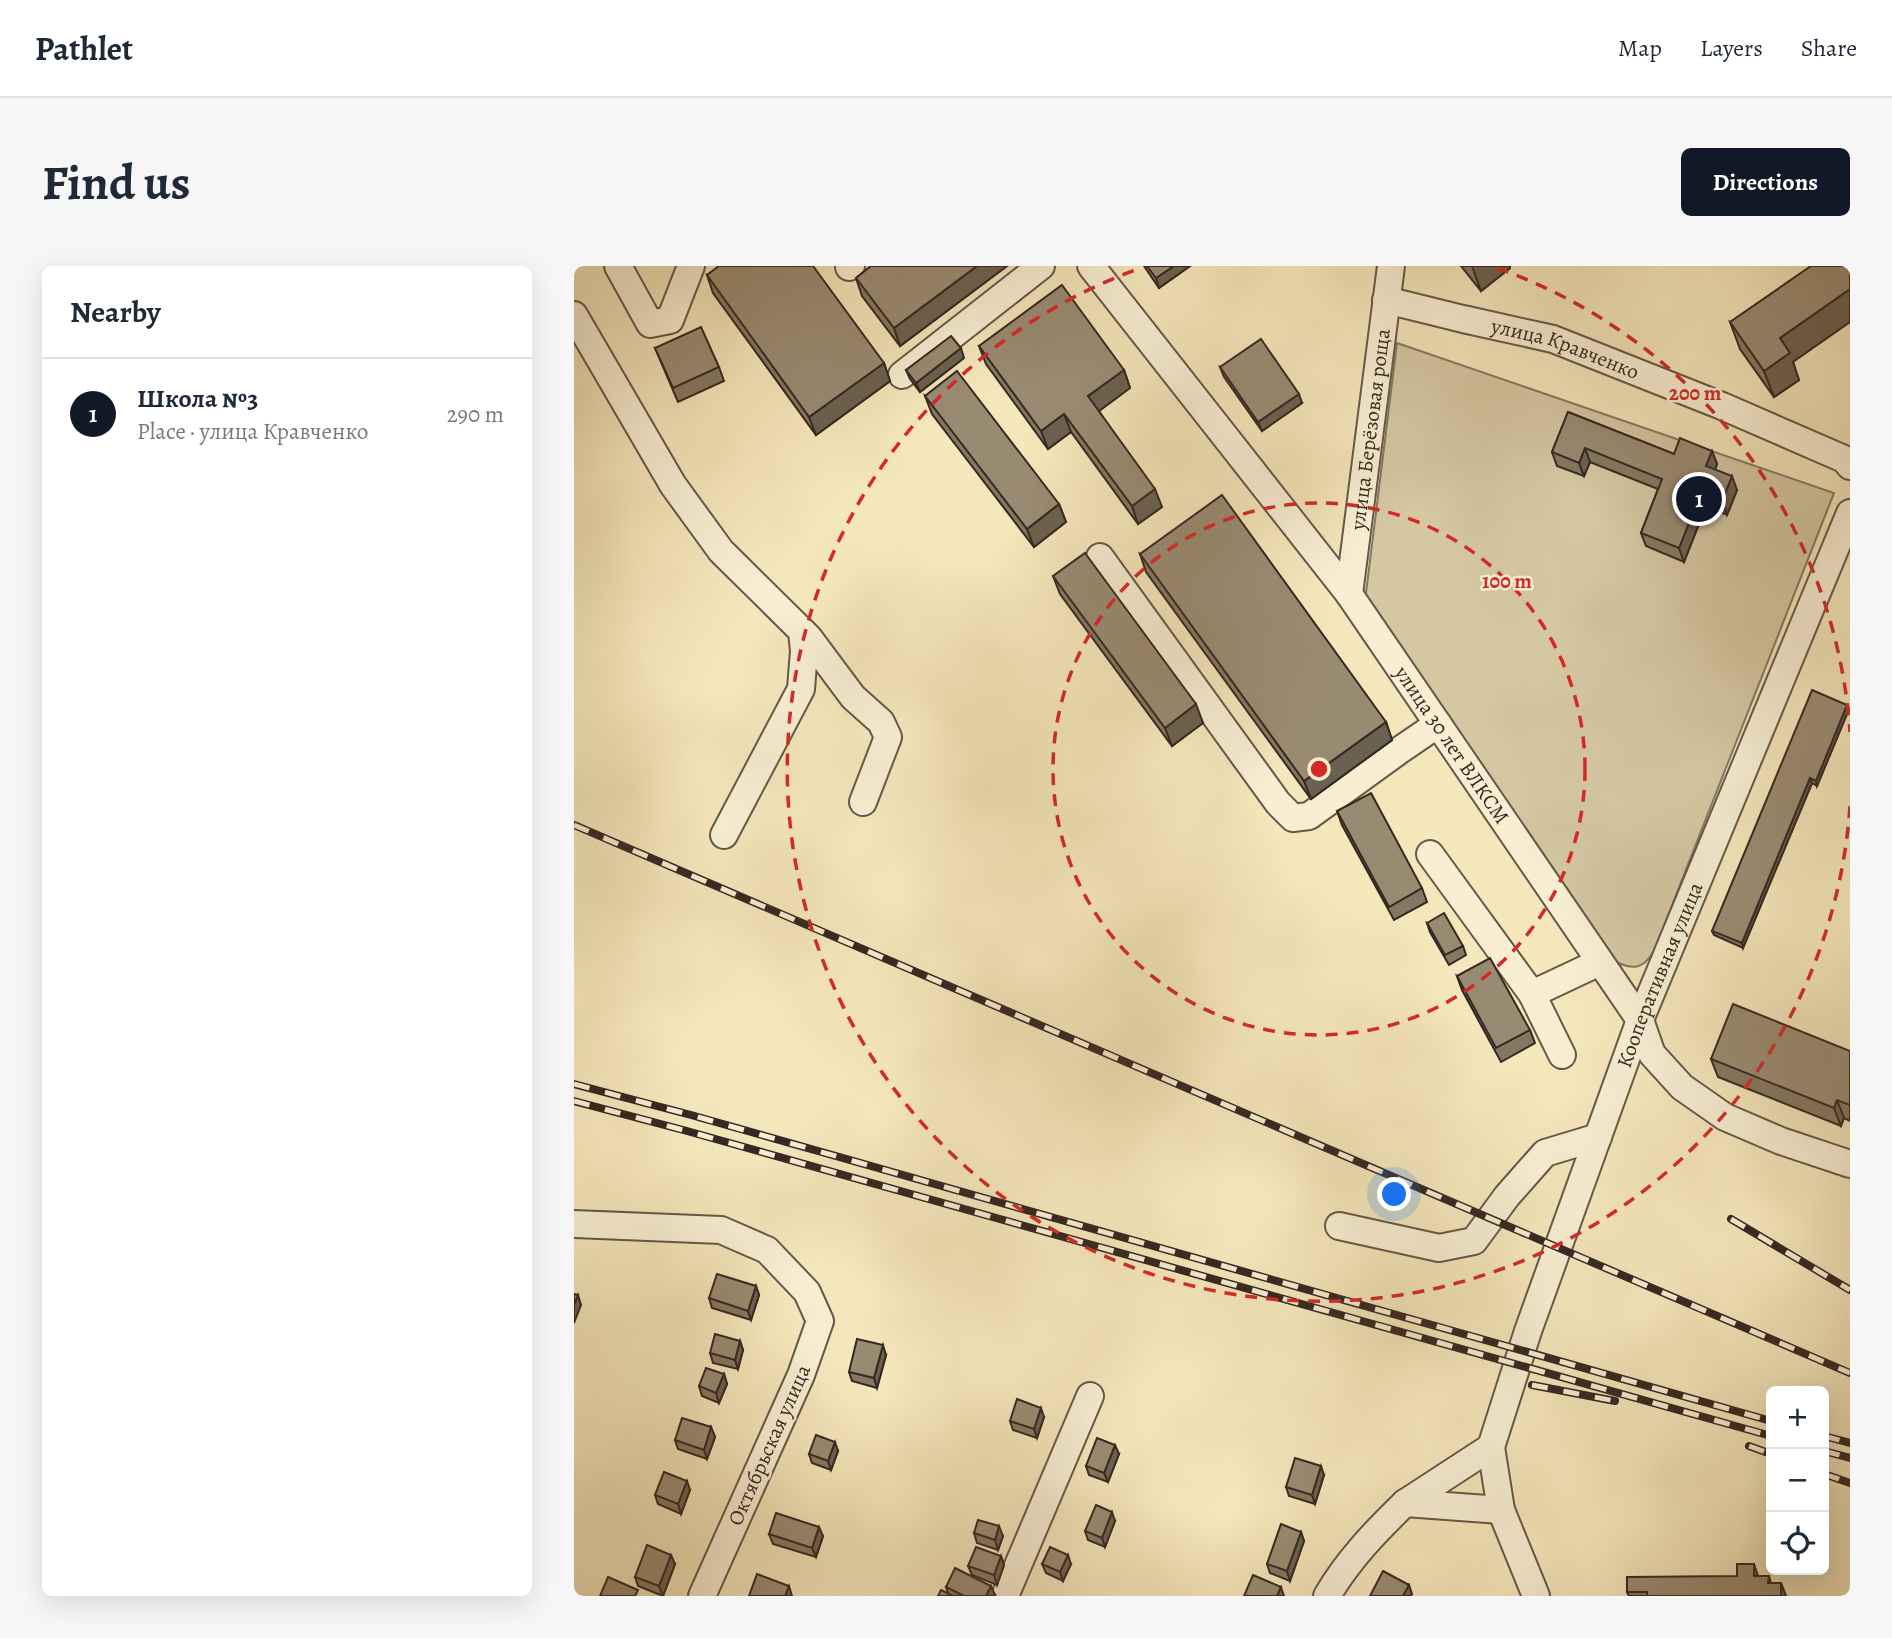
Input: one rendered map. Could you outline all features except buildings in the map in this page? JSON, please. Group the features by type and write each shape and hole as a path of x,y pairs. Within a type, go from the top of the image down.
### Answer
{"street":[{"path":"618,266 650,324 670,320 691,266"},
{"path":"902,375 1041,266"},
{"name":"улица 30 лет ВЛКСМ","path":"1091,266 1349,594 1640,1020 1651,1054 1682,1087 1725,1117 1781,1141 1850,1164"},
{"name":"улица Берёзовая роща","path":"1349,594 1391,266"},
{"name":"улица Кравченко","path":"1386,300 1553,339 1795,438 1844,459 1850,466"},
{"path":"574,315 673,485 721,551 802,631 853,697 881,722 888,737 863,803"},
{"name":"Кооперативная улица","path":"1536,1596 1501,1510 1491,1447 1528,1331 1640,1020 1850,513"},
{"path":"1100,557 1278,803 1293,818 1309,816 1438,724"},
{"path":"724,835 801,689 804,650 802,631"},
{"path":"1430,854 1532,994 1562,1055"},
{"path":"1532,994 1600,962"},
{"path":"1339,1226 1439,1248 1474,1241 1507,1196 1545,1153 1598,1137"},
{"name":"Октябрьская улица","path":"574,1224 720,1230 767,1250 807,1292 820,1321 805,1364 702,1596"},
{"path":"1005,1596 1090,1396"},
{"path":"1327,1596 1357,1552 1405,1503 1491,1447"},
{"path":"1405,1503 1501,1510"}],"shaded area":[{"path":"1397,343 1834,493 1654,951 1641,965 1632,967 1614,961 1364,609"}],"railway":[{"path":"574,825 1850,1373"},
{"path":"574,1084 1766,1420"},
{"path":"574,1101 1766,1435"},
{"path":"1731,1219 1850,1290"},
{"path":"1532,1385 1615,1401"},
{"path":"1829,1437 1850,1443"},
{"path":"1749,1446 1766,1452"},
{"path":"1829,1452 1850,1458"},
{"path":"1829,1476 1850,1483"}],"place":[{"name":"Школа №3","path":"1699,499"}]}
